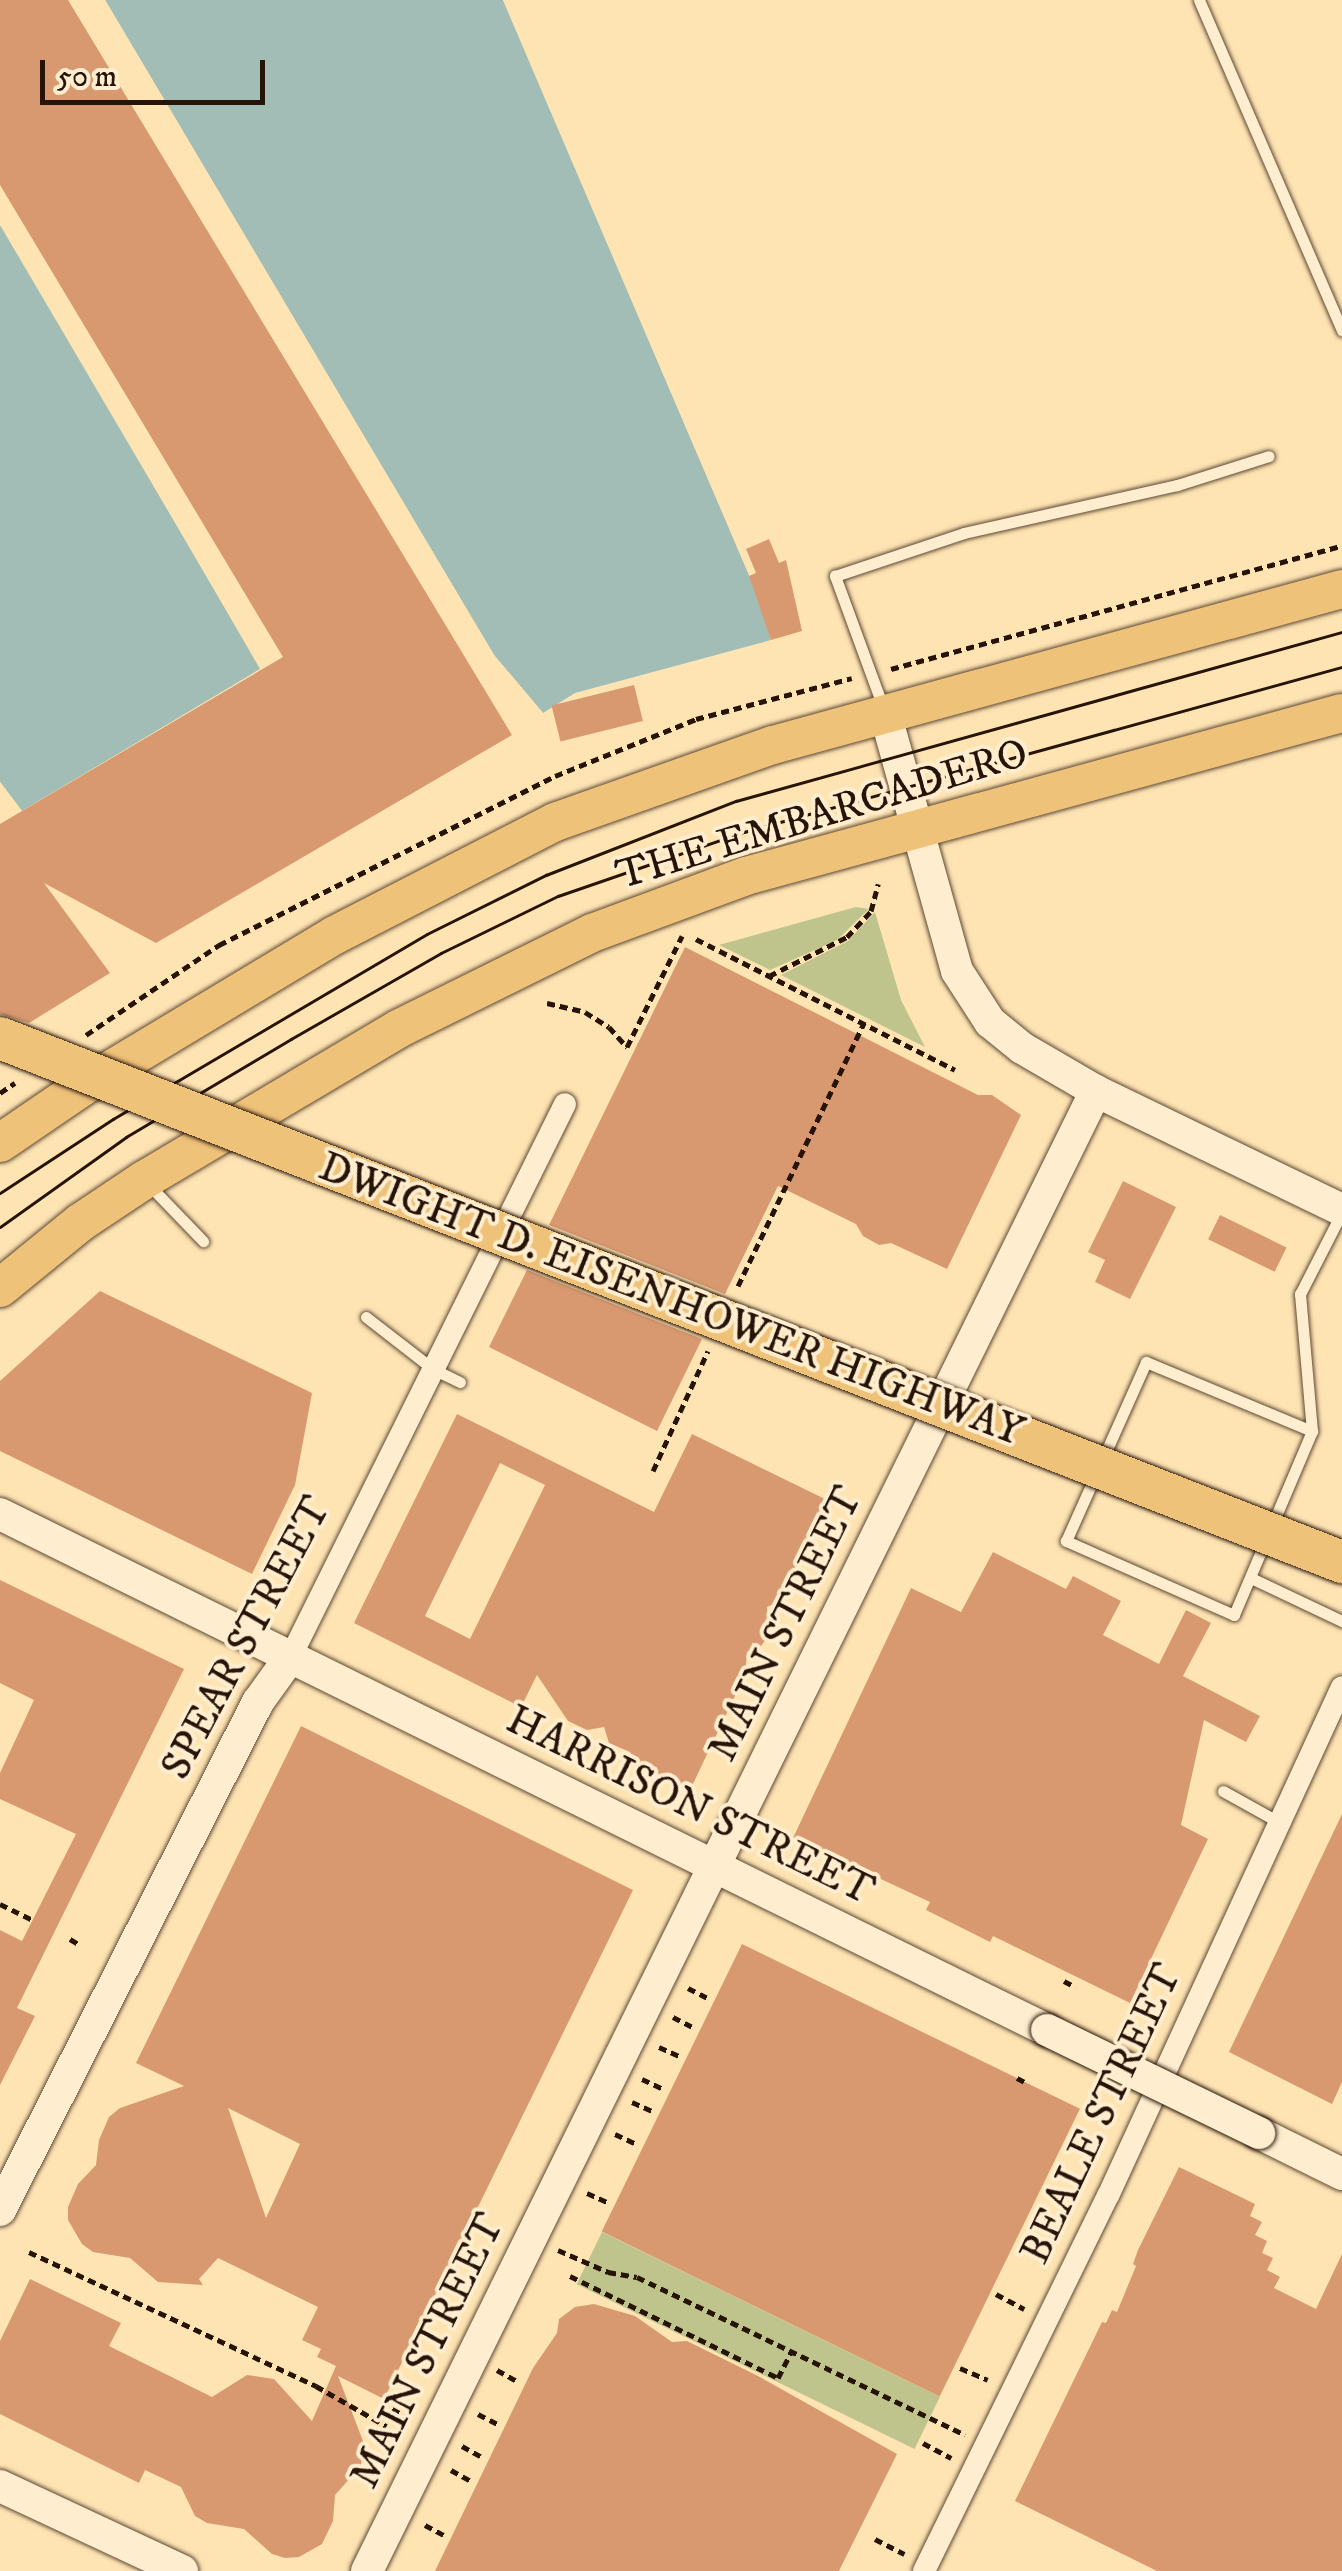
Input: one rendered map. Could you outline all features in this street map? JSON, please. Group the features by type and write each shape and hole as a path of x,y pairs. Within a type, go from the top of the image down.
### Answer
{"highway":[{"name":"DWIGHT D. EISENHOWER HIGHWAY","path":"0,1021 1342,1546"},
{"name":"DWIGHT D. EISENHOWER HIGHWAY","path":"0,1038 1342,1562"}],"main road":[{"name":"THE EMBARCADERO","path":"0,1142 82,1086 318,945 482,856 630,792 885,713 1342,589"},
{"name":"THE EMBARCADERO","path":"0,1288 81,1222 144,1180 398,1029 592,933 746,876 1342,713"}],"street":[{"path":"885,713 967,992 990,1022 1022,1048 1096,1091 1342,1211"},
{"name":"MAIN STREET","path":"367,2571 1096,1091"},
{"name":"SPEAR STREET","path":"0,2210 258,1702 291,1656 565,1104"},
{"name":"HARRISON STREET","path":"0,1514 1342,2174"},
{"name":"BEALE STREET","path":"924,2571 1108,2196 1277,1820 1342,1687"},
{"path":"0,2486 182,2571"}],"lane":[{"path":"1199,0 1342,330"},
{"path":"885,713 835,576 964,534 1177,485 1270,456"},
{"path":"144,1180 203,1241"},
{"path":"1312,1431 1146,1362 1066,1541 1234,1615 1312,1431 1300,1294 1342,1211"},
{"path":"366,1317 434,1368 460,1382"},
{"path":"1251,1578 1342,1621"},
{"path":"1223,1790 1277,1820"}],"path":[{"path":"769,976 847,937 871,912 878,884"},
{"path":"547,1003 585,1012 610,1028 627,1047 682,936"},
{"path":"696,939 956,1070"},
{"path":"731,1301 864,1023"},
{"path":"653,1470 715,1335"},
{"path":"0,1904 32,1920"},
{"path":"70,1939 80,1945"},
{"path":"1064,1981 1076,1986"},
{"path":"680,1984 708,1998"},
{"path":"666,2013 693,2026"},
{"path":"651,2043 679,2056"},
{"path":"635,2076 663,2090"},
{"path":"1017,2078 1029,2084"},
{"path":"624,2098 652,2111"},
{"path":"608,2130 636,2144"},
{"path":"579,2189 606,2202"},
{"path":"550,2246 608,2272 638,2276 934,2419"},
{"path":"28,2252 316,2386 386,2426"},
{"path":"570,2276 778,2378 792,2350"},
{"path":"960,2368 988,2380"},
{"path":"471,2410 498,2424"},
{"path":"455,2442 482,2456"},
{"path":"444,2467 471,2480"},
{"path":"418,2522 444,2535"}],"green space":[{"path":"856,907 869,909 837,940 770,970 719,945"},
{"path":"875,912 901,1000 925,1047 781,975 848,941"},
{"path":"602,2232 940,2397 915,2449 577,2284"}],"water":[{"path":"105,0 503,0 764,610 771,640 575,693 543,713 494,655"},
{"path":"0,225 261,669 22,811 0,782"}],"pier":[{"path":"100,0 105,0 494,655 543,713 539,716 490,658"},
{"path":"503,0 509,0 769,608 776,639 771,640 764,610"},
{"path":"0,220 266,669 18,815 0,790 0,782 22,811 260,669"}],"building":[{"path":"0,0 68,0 512,735 156,943 44,883 110,973 29,1023 0,1014 0,824 283,657 0,185"},
{"path":"769,539 779,563 786,560 802,631 771,640 749,576 756,573 746,549"},
{"path":"634,685 643,721 560,741 552,706"},
{"path":"685,947 978,1095 992,1095 1021,1115 947,1269 891,1243 879,1245 863,1236 856,1224 778,1186 725,1294 549,1225"},
{"path":"1123,1181 1176,1207 1130,1299 1095,1282 1105,1260 1088,1252"},
{"path":"1220,1215 1287,1247 1275,1272 1208,1239"},
{"path":"527,1270 702,1339 657,1431 489,1347"},
{"path":"100,1291 312,1393 295,1485 252,1574 0,1451 0,1381"},
{"path":"457,1414 654,1512 692,1434 831,1502 784,1599 767,1607 768,1636 761,1646 747,1652 745,1675 690,1790 638,1764 630,1752 609,1743 604,1727 587,1730 568,1721 537,1675 521,1707 354,1623","holes":["500,1463 545,1485 470,1639 425,1616"]},
{"path":"993,1552 1066,1589 1073,1576 1121,1601 1103,1635 1159,1664 1186,1610 1211,1623 1183,1676 1260,1716 1246,1742 1204,1720 1181,1825 1208,1839 1130,2003 993,1936 990,1942 926,1910 930,1902 793,1838 911,1588 961,1612"},
{"path":"0,1580 184,1669 17,2008 35,2016 0,2085 0,1930 22,1941 76,1834 0,1799 0,1773 34,1700 0,1683"},
{"path":"301,1726 633,1890 384,2399 338,2376 363,2441 364,2454 360,2467 335,2495 333,2521 322,2544 299,2557 272,2554 244,2529 207,2523 195,2516 181,2487 145,2470 139,2483 0,2414 0,2341 30,2279 121,2323 109,2346 212,2397 247,2375 274,2379 312,2421 336,2366 317,2357 321,2349 302,2340 318,2307 218,2258 199,2279 203,2285 158,2282 130,2258 93,2252 82,2244 68,2220 68,2207 78,2184 96,2165 99,2140 109,2117 120,2108 184,2086 136,2063","holes":["228,2108 300,2144 266,2218"]},
{"path":"1342,1814 1342,2082 1332,2104 1229,2052"},
{"path":"742,1944 1080,2109 940,2396 602,2232"},
{"path":"1179,2167 1255,2204 1250,2216 1262,2222 1255,2235 1267,2241 1262,2253 1273,2258 1267,2270 1280,2277 1274,2288 1316,2309 1342,2254 1342,2571 1157,2571 1015,2501 1102,2322 1106,2323 1112,2310 1117,2312 1136,2266 1133,2264 1138,2250"},
{"path":"594,2304 635,2316 672,2342 687,2341 758,2376 897,2454 839,2571 435,2571 533,2368 557,2333 559,2319 575,2307"}],"tram line":[{"path":"0,1193 113,1119 427,934 546,875 736,801 1342,632"},
{"path":"0,1227 126,1137 291,1039 441,953 558,896 744,832 1342,667"}]}
